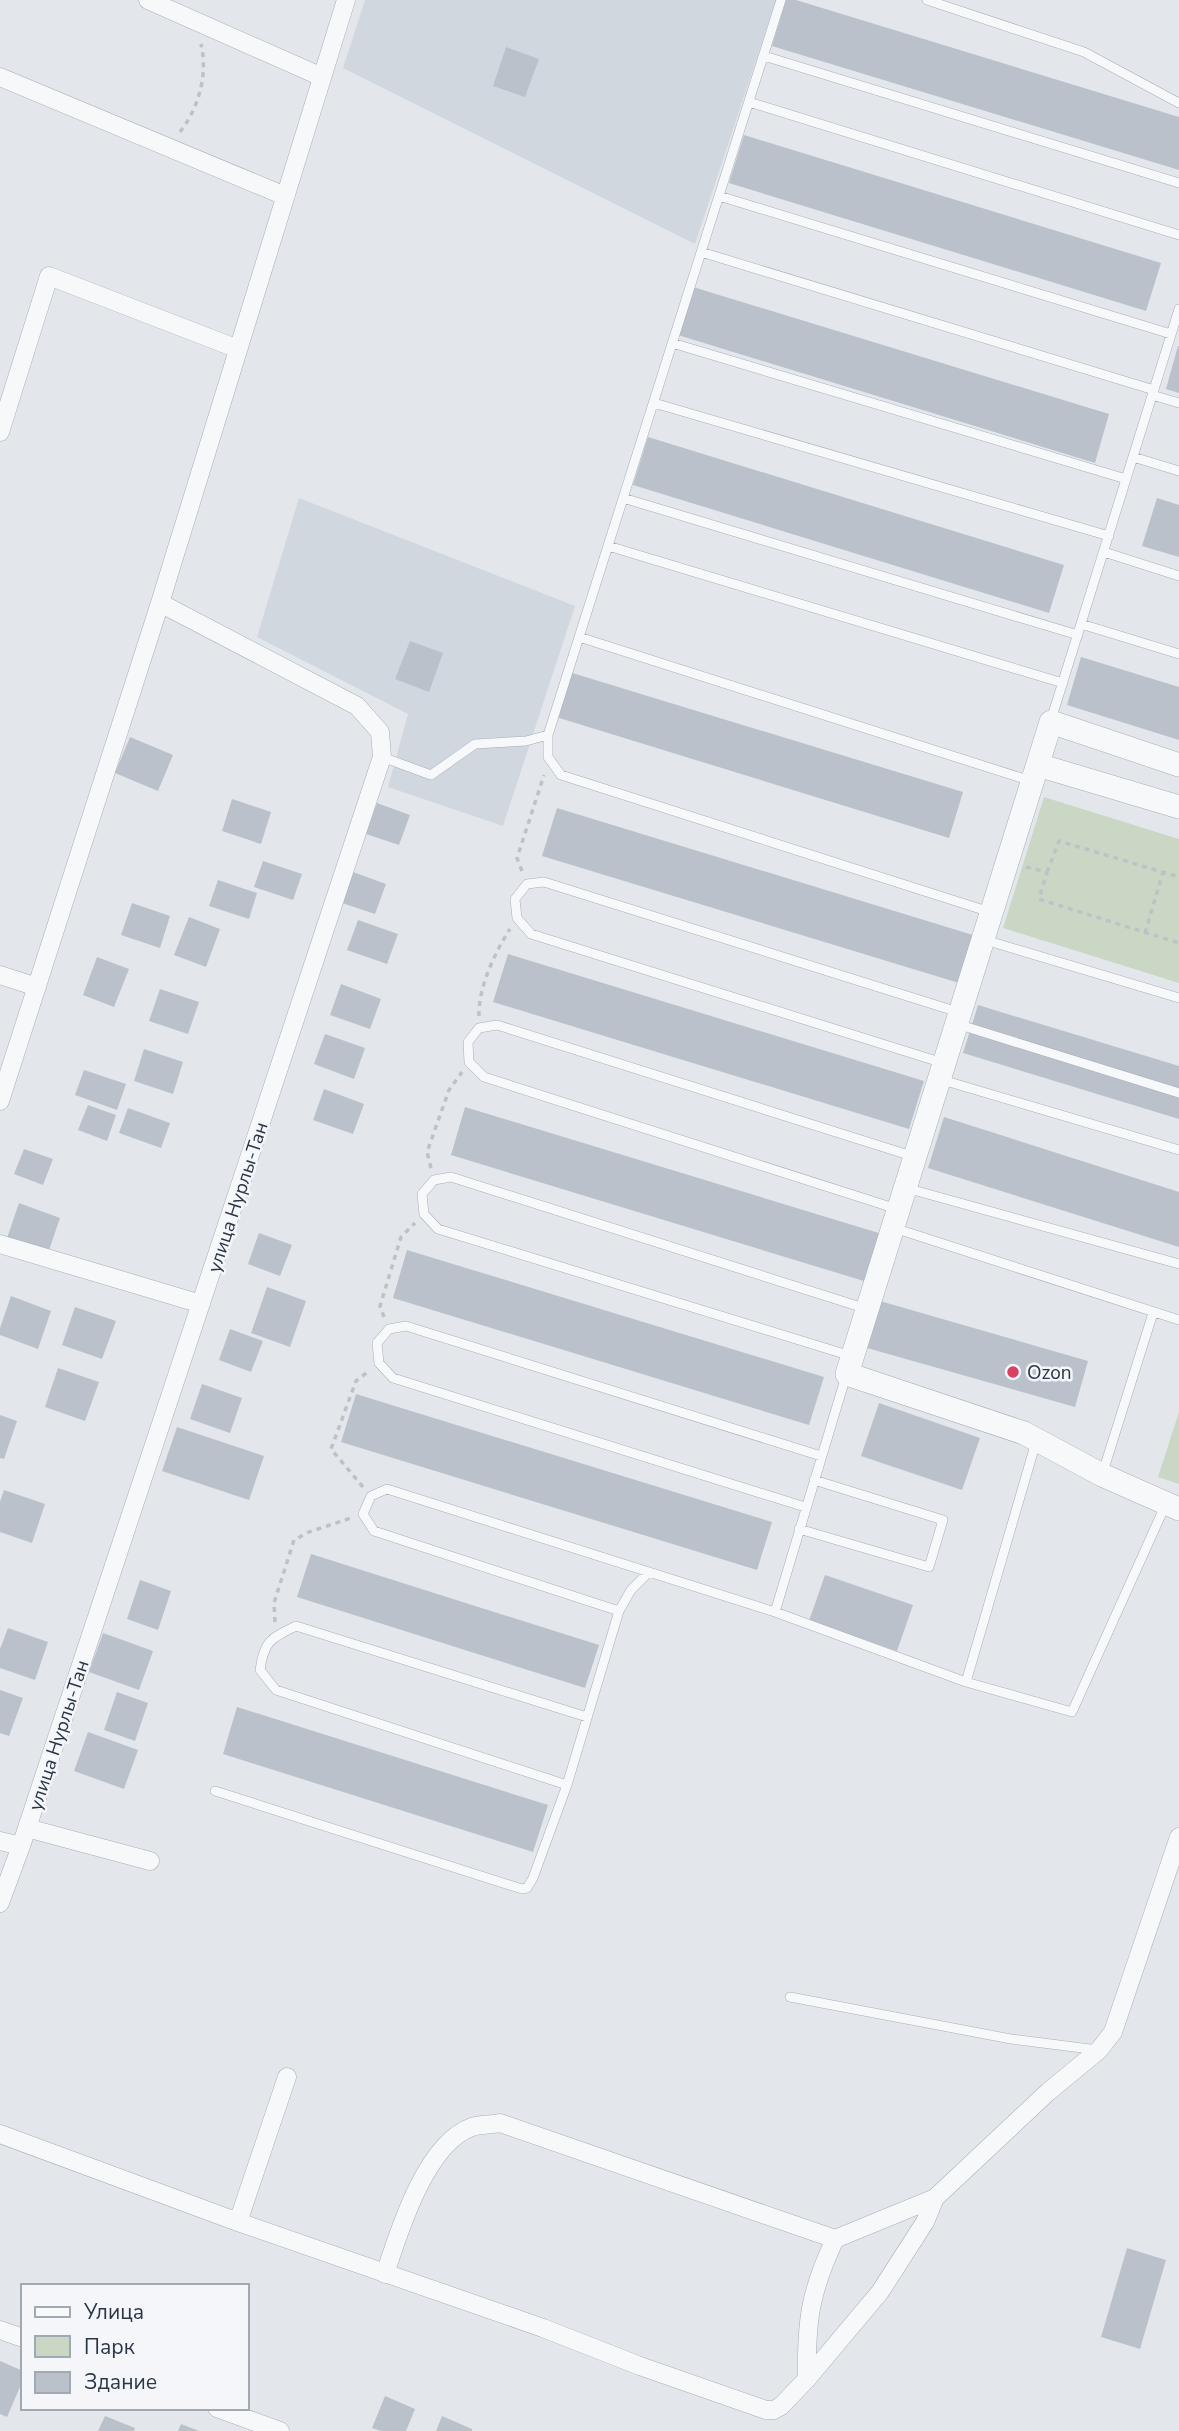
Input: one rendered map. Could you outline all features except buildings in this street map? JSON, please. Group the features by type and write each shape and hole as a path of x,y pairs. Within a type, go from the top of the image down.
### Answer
{"street":[{"path":"148,0 322,77"},
{"path":"0,1101 160,603 346,0"},
{"path":"0,77 285,196"},
{"path":"0,432 49,276 238,349"},
{"path":"160,603 357,706 380,732 382,757"},
{"path":"1172,1506 1102,1475 1024,1433 850,1365 1051,722 1179,765"},
{"name":"улица Нурлы-Тан","path":"0,1903 382,757"},
{"path":"1035,773 1179,807"},
{"path":"0,975 37,988"},
{"path":"0,1244 201,1304"},
{"path":"27,1828 150,1861"},
{"path":"385,2274 428,2166 443,2146 472,2127 500,2123 835,2239 935,2198 1048,2092 1099,2050 1114,2032 1179,1836"},
{"path":"0,1841 21,1846"},
{"path":"238,2222 287,2077"},
{"path":"0,2134 238,2222 543,2328 640,2366 766,2410 781,2406 880,2292 925,2222 935,2198"},
{"path":"807,2379 807,2333 814,2289 835,2239"},
{"path":"0,2330 21,2338"},
{"path":"222,2410 280,2431"}],"lane":[{"path":"781,0 548,735 548,757 561,775 992,913"},
{"path":"928,0 1084,52 1179,103"},
{"path":"764,56 1179,183"},
{"path":"749,102 1179,234"},
{"path":"719,196 1171,334"},
{"path":"702,252 1179,403"},
{"path":"1051,722 1179,311"},
{"path":"672,344 1126,479"},
{"path":"654,403 1109,536"},
{"path":"1133,457 1179,471"},
{"path":"623,498 1078,635"},
{"path":"608,547 1063,683"},
{"path":"1104,552 1179,576"},
{"path":"1082,624 1179,654"},
{"path":"579,637 1035,773"},
{"path":"382,757 431,775 475,744 526,741 548,735"},
{"path":"1179,1093 544,882 527,884 515,899 517,918 531,934 1179,1150"},
{"path":"984,939 1179,998"},
{"path":"915,1157 497,1025 479,1028 468,1042 469,1062 484,1077 895,1218 1153,1313 1179,1320"},
{"path":"775,1612 850,1365 438,1229 424,1214 422,1194 434,1180 451,1177 867,1309"},
{"path":"905,1187 1179,1264"},
{"path":"1102,1475 1153,1313"},
{"path":"805,1507 393,1378 379,1363 377,1343 389,1329 406,1326 821,1456"},
{"path":"966,1682 1036,1440"},
{"path":"799,1529 929,1567 940,1532 943,1520 814,1480"},
{"path":"619,1611 374,1531 363,1514 371,1496 387,1489 775,1612 966,1682 1072,1712 1172,1506"},
{"path":"215,1791 523,1889 530,1885 533,1878 567,1785 619,1611 631,1590 649,1572"},
{"path":"567,1785 276,1690 260,1670 262,1650 276,1635 296,1626 587,1717"},
{"path":"790,1997 1011,2039 1099,2050"}],"path":[{"path":"168,147 191,117 203,84 202,47 189,18"},
{"path":"527,884 517,858 550,760"},
{"path":"1179,877 1059,841 1039,899 1179,943"},
{"path":"1007,863 1047,872"},
{"path":"1145,933 1163,872"},
{"path":"479,1028 478,1005 496,952 517,918"},
{"path":"434,1180 427,1152 449,1090 469,1062"},
{"path":"389,1329 380,1306 401,1237 424,1214"},
{"path":"371,1496 331,1449 356,1381 379,1363"},
{"path":"276,1635 274,1602 294,1540 309,1532 363,1514"}],"shaded area":[{"path":"365,0 776,0 695,244 343,68"},
{"path":"299,498 575,606 503,826 388,787 408,714 257,637"}],"green space":[{"path":"1044,797 1179,839 1179,983 1003,928"},
{"path":"1179,1412 1179,1484 1158,1477"}],"place":[{"name":"Ozon","path":"1013,1372"}]}
